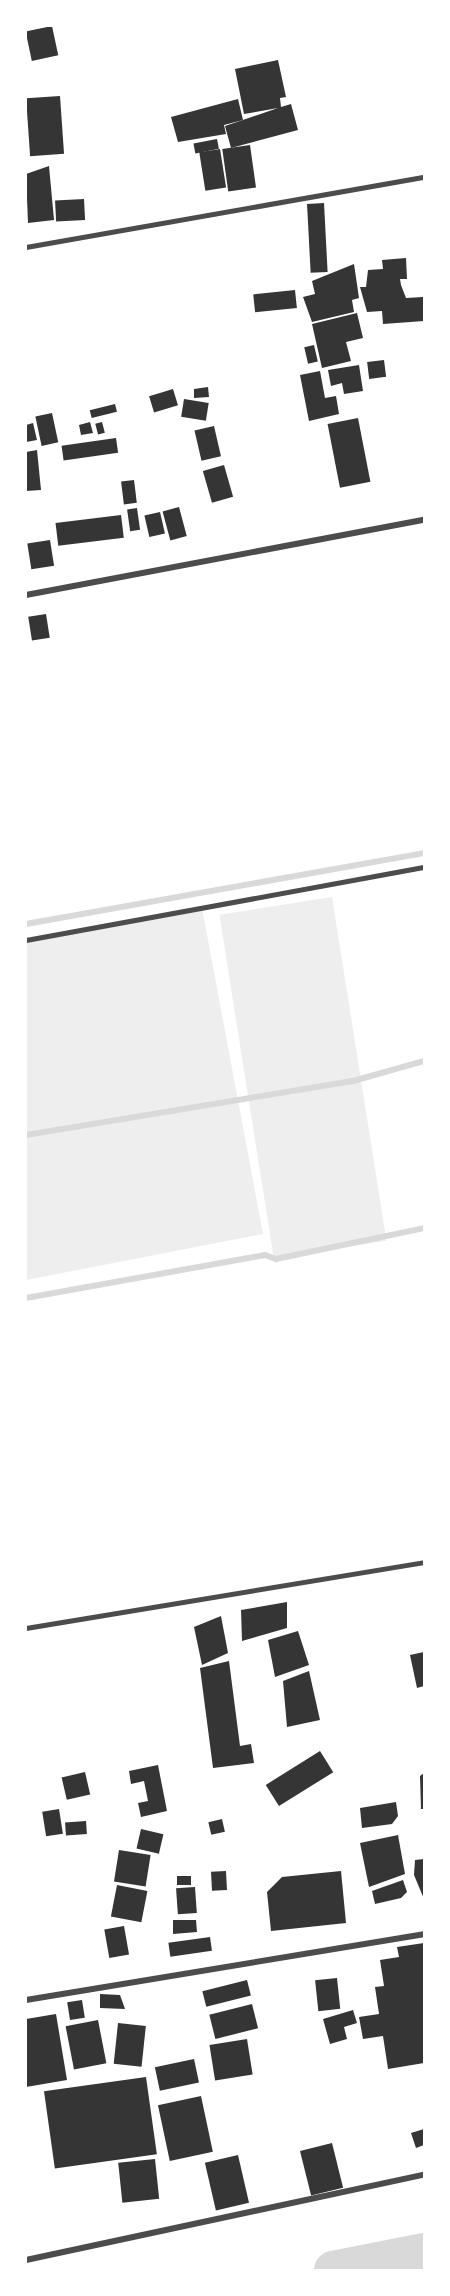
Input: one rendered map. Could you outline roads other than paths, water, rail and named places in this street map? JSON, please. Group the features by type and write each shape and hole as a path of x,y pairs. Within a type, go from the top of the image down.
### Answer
{"street":[{"path":"26,594 424,520"},
{"path":"26,2000 424,1935"},
{"path":"26,2260 424,2175"}],"lane":[{"path":"26,247 424,177"},
{"path":"26,940 424,867"},
{"path":"26,1628 424,1562"}],"waterway":[{"path":"26,924 424,853"},
{"path":"26,1135 353,1081 424,1061"},
{"path":"26,1298 265,1255 276,1259 424,1228"},
{"path":"333,2270 424,2252"}]}
